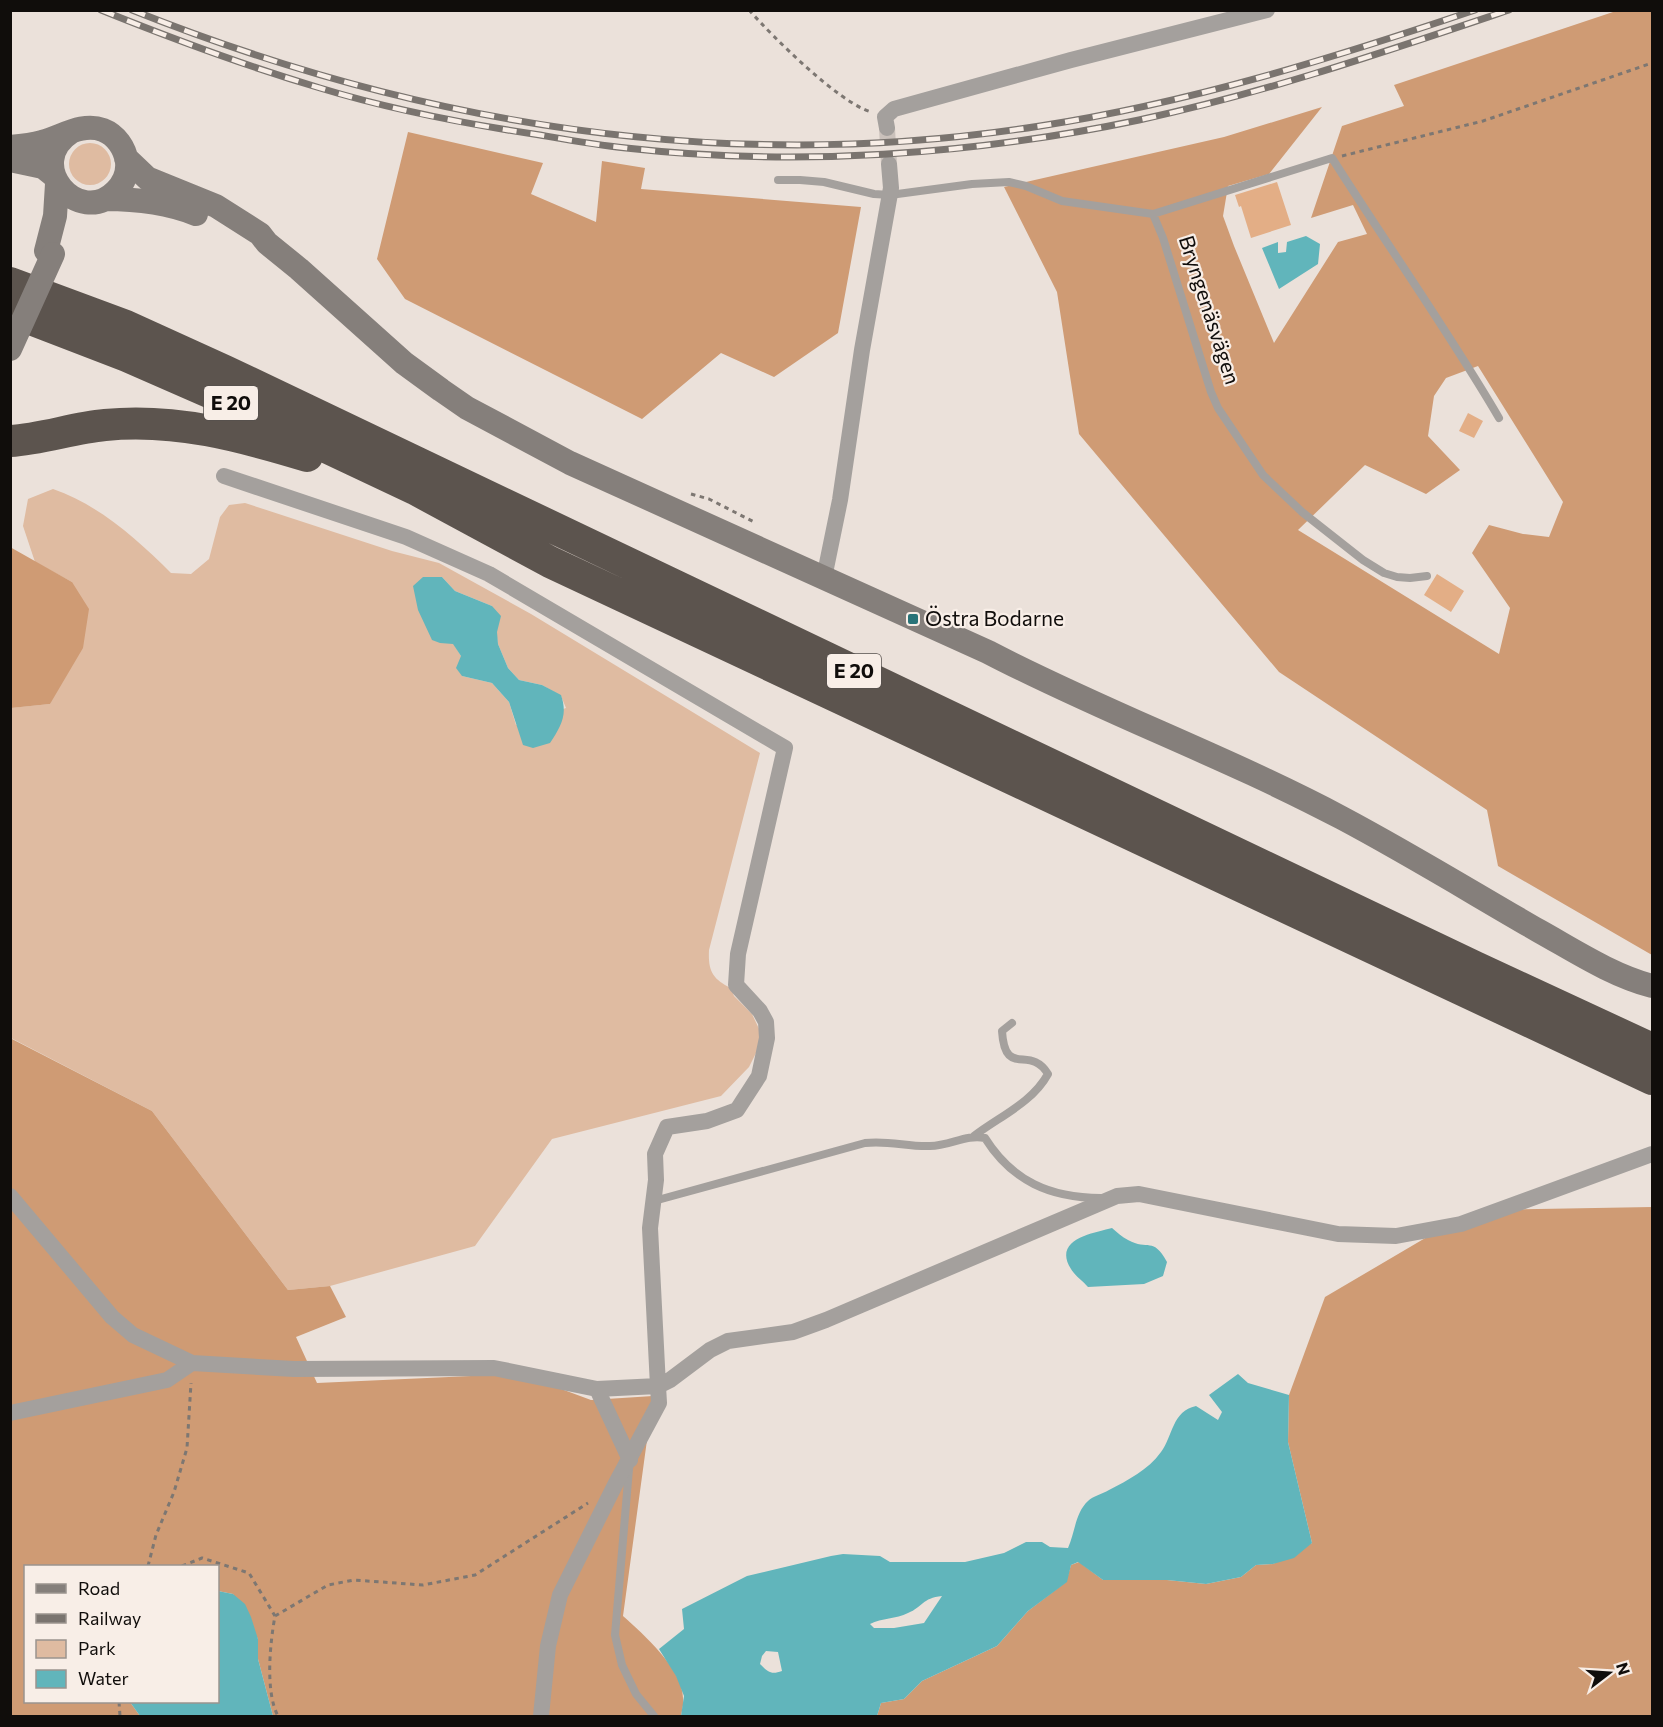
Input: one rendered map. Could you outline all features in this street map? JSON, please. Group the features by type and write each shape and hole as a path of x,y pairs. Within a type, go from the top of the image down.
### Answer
{"highway":[{"name":"E 20","path":"10,283 126,326 225,371 1506,982 1653,1049"},
{"name":"E 20","path":"10,311 128,356 415,489 550,562 1653,1079"},
{"path":"10,441 129,423 205,429 264,443 316,459 374,483 415,489"}],"street":[{"path":"886,123 894,109 1071,60 1267,10"},
{"path":"10,147 43,142 88,127 106,131 119,142 126,158 127,169 124,180 114,193 79,209 68,222 10,330"},
{"path":"10,349 50,252 55,216 55,179 52,162 55,150 71,132"},
{"path":"126,158 147,178 216,207 260,234 267,243 404,363 467,408 570,463 988,652 1047,683 1141,723 1340,817 1605,968 1637,982 1653,986"},
{"path":"10,160 43,167 70,197 158,202 185,209 258,242 267,243"},
{"path":"824,578 840,500 862,350 890,195 889,164"},
{"path":"224,476 406,537 489,574 785,748 738,954 736,985 760,1011 766,1022 767,1038 759,1076 737,1110 707,1121 667,1127 656,1154 650,1228 659,1403 560,1595 548,1646 541,1716"},
{"path":"10,1196 112,1317 133,1335 192,1363 294,1369 494,1368 597,1389 658,1386 728,1341 793,1332 826,1320 1112,1198 1139,1194 1338,1234 1396,1236 1461,1224 1653,1154"},
{"path":"10,1413 167,1380 192,1363"},
{"path":"597,1389 630,1460"}],"lane":[{"path":"778,180 824,182 874,194 890,195 972,184 1009,182 1026,186 1062,201 1153,214 1332,158 1465,360 1499,418"},
{"name":"Bryngenäsvägen","path":"1153,214 1163,238 1211,392 1218,408 1263,475 1302,512 1363,560 1384,573 1410,578 1427,576"},
{"path":"653,1202 865,1143 881,1141 934,1146 974,1136 1022,1104 1040,1087 1048,1074 1042,1064 1032,1059 1018,1060 1008,1056 1003,1045 1002,1030 1012,1023"},
{"path":"974,1136 985,1138 1004,1164 1041,1188 1069,1195 1112,1198"},
{"path":"630,1460 621,1541 615,1635 622,1665 636,1694 654,1716"}],"path":[{"path":"749,10 761,24 826,83 861,109 886,123"},
{"path":"1332,158 1483,121 1653,63"},
{"path":"148,1565 156,1535 174,1492 187,1448 192,1363"},
{"path":"276,1616 328,1585 354,1580 423,1585 475,1575 615,1485"},
{"path":"184,1565 202,1558 249,1574 276,1616 271,1640 272,1686 275,1711 278,1716"}],"green space":[{"path":"90,143 98,144 105,149 110,156 110,172 105,179 98,184 90,185 82,184 75,179 70,172 69,164 70,156 75,149 82,144"},
{"path":"53,489 86,504 131,536 171,573 191,574 209,559 220,517 229,505 245,503 392,551 439,563 531,614 760,753 709,950 709,963 715,977 731,988 734,996 752,1014 760,1031 760,1045 749,1067 721,1096 552,1139 475,1246 330,1286 288,1290 152,1111 11,1038 10,708 50,704 72,582 35,562 23,526 28,499","holes":["442,577 455,591 492,606 498,644 508,668 519,680 542,685 561,696 566,708 516,725 509,702 492,683 462,676 461,656 453,643"]}],"shaded area":[{"path":"1616,11 1652,11 1652,955 1498,866 1487,810 1279,672 1079,434 1057,292 1004,187 1224,137 1322,107 1269,174 1228,186 1223,216 1274,343 1338,242 1367,234 1353,205 1311,218 1342,126 1404,106 1394,85","holes":["1478,366 1563,502 1549,537 1523,534 1489,525 1472,553 1510,608 1499,654 1298,530 1365,465 1426,494 1460,470 1428,436 1434,396 1446,378"]},
{"path":"408,132 543,163 531,194 596,222 602,161 645,168 641,189 861,207 838,333 774,377 721,353 642,419 405,299 377,259"},
{"path":"10,547 72,582 89,609 83,648 50,704 11,708"},
{"path":"10,1038 152,1111 288,1290 330,1286 346,1317 296,1337 317,1383 493,1375 545,1383 591,1400 653,1396 623,1616 660,1653 676,1675 683,1698 681,1716 273,1716 258,1659 258,1639 233,1594 219,1591 219,1565 24,1565 24,1703 131,1703 140,1716 11,1716"},
{"path":"1652,1207 1652,1716 877,1716 881,1703 904,1699 922,1681 997,1646 1028,1611 1066,1582 1071,1565 1079,1562 1103,1580 1167,1580 1206,1584 1241,1577 1256,1565 1273,1564 1312,1543 1288,1442 1289,1395 1325,1297 1444,1227 1489,1210"}],"water":[{"path":"1306,236 1320,244 1318,264 1279,289 1262,248 1278,242 1278,253 1286,252 1287,242"},
{"path":"423,577 442,577 455,591 492,606 501,616 497,632 498,644 508,668 519,680 542,685 561,695 564,709 562,720 550,743 533,748 523,745 509,702 492,683 462,676 456,668 461,656 453,644 432,640 418,610 413,586"},
{"path":"1112,1228 1128,1240 1158,1249 1167,1262 1163,1276 1144,1284 1088,1287 1071,1269 1067,1251 1078,1239"},
{"path":"1238,1374 1248,1383 1289,1395 1288,1442 1312,1543 1294,1558 1273,1564 1256,1565 1241,1577 1206,1584 1167,1580 1103,1580 1078,1562 1071,1565 1067,1582 1028,1611 997,1646 922,1681 904,1699 881,1703 877,1716 681,1716 684,1696 676,1676 659,1649 684,1629 682,1609 747,1576 843,1554 880,1556 890,1562 965,1562 1004,1553 1026,1542 1042,1542 1050,1547 1068,1548 1078,1517 1088,1501 1150,1464 1165,1446 1182,1413 1196,1406 1218,1420 1222,1412 1209,1395","holes":["942,1596 924,1623 894,1628 874,1628 870,1624 903,1615 930,1599","766,1651 778,1652 782,1671 770,1672 760,1664"]},
{"path":"219,1591 233,1594 245,1604 258,1639 258,1659 273,1716 140,1716 131,1703 219,1703"}],"building":[{"path":"1277,182 1291,225 1251,238 1235,195"},
{"path":"1468,413 1483,421 1474,438 1459,431"},
{"path":"1437,574 1464,591 1451,612 1424,595"}],"tunnel":[{"path":"887,128 889,164"}],"railway":[{"path":"101,10 210,52 292,80 429,116 594,144 690,154 754,157 819,157 948,149 1012,142 1139,120 1279,84 1372,56 1509,10"},
{"path":"132,10 242,50 353,84 465,111 578,130 692,141 807,145 923,140 1040,126 1151,105 1314,62 1475,10"}],"place":[{"name":"Östra Bodarne","path":"913,619"}]}
